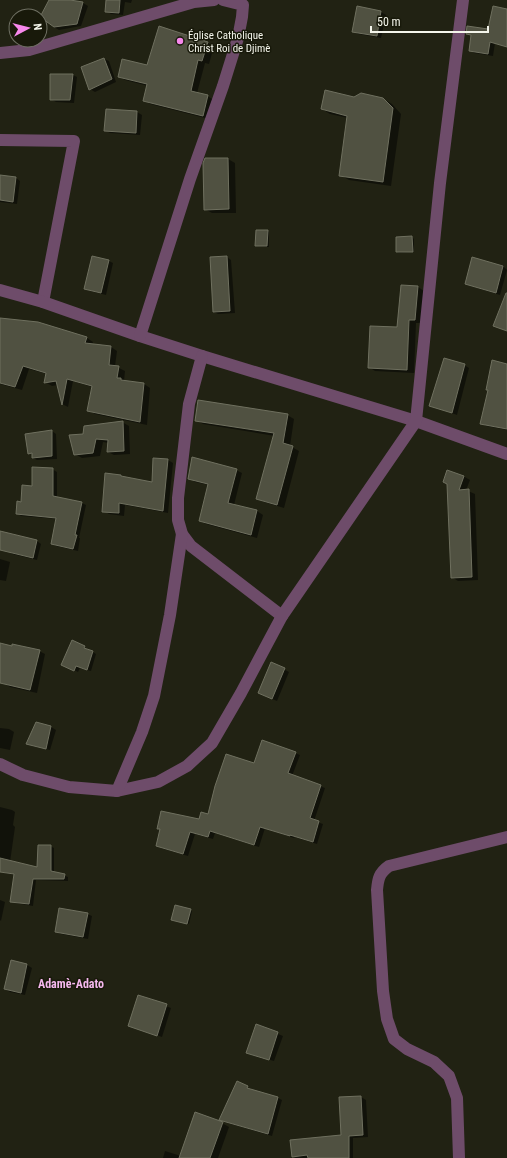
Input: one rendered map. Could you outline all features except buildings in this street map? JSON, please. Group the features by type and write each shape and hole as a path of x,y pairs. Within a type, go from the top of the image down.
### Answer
{"street":[{"path":"0,53 29,50 194,2 214,0"},
{"path":"140,336 190,179 223,86 238,38 243,5 223,0"},
{"path":"0,764 23,775 69,787 117,791 158,782 187,766 212,743 241,693 282,616 416,421 440,183 463,0"},
{"path":"0,140 74,142 44,302"},
{"path":"0,290 44,302 202,356 416,421 507,454"},
{"path":"202,356 189,404 178,498 178,520 182,534 191,546 282,616"},
{"path":"117,791 142,732 154,696 170,615 182,534"},
{"path":"459,1158 457,1098 449,1076 434,1062 407,1049 394,1038 387,1019 383,984 377,890 378,878 383,870 389,866 507,837"}],"place":[{"name":"Église Catholique Christ Roi de Djimè","path":"180,41"}],"district":[{"name":"Adamè-Adato","path":"71,984"}]}
